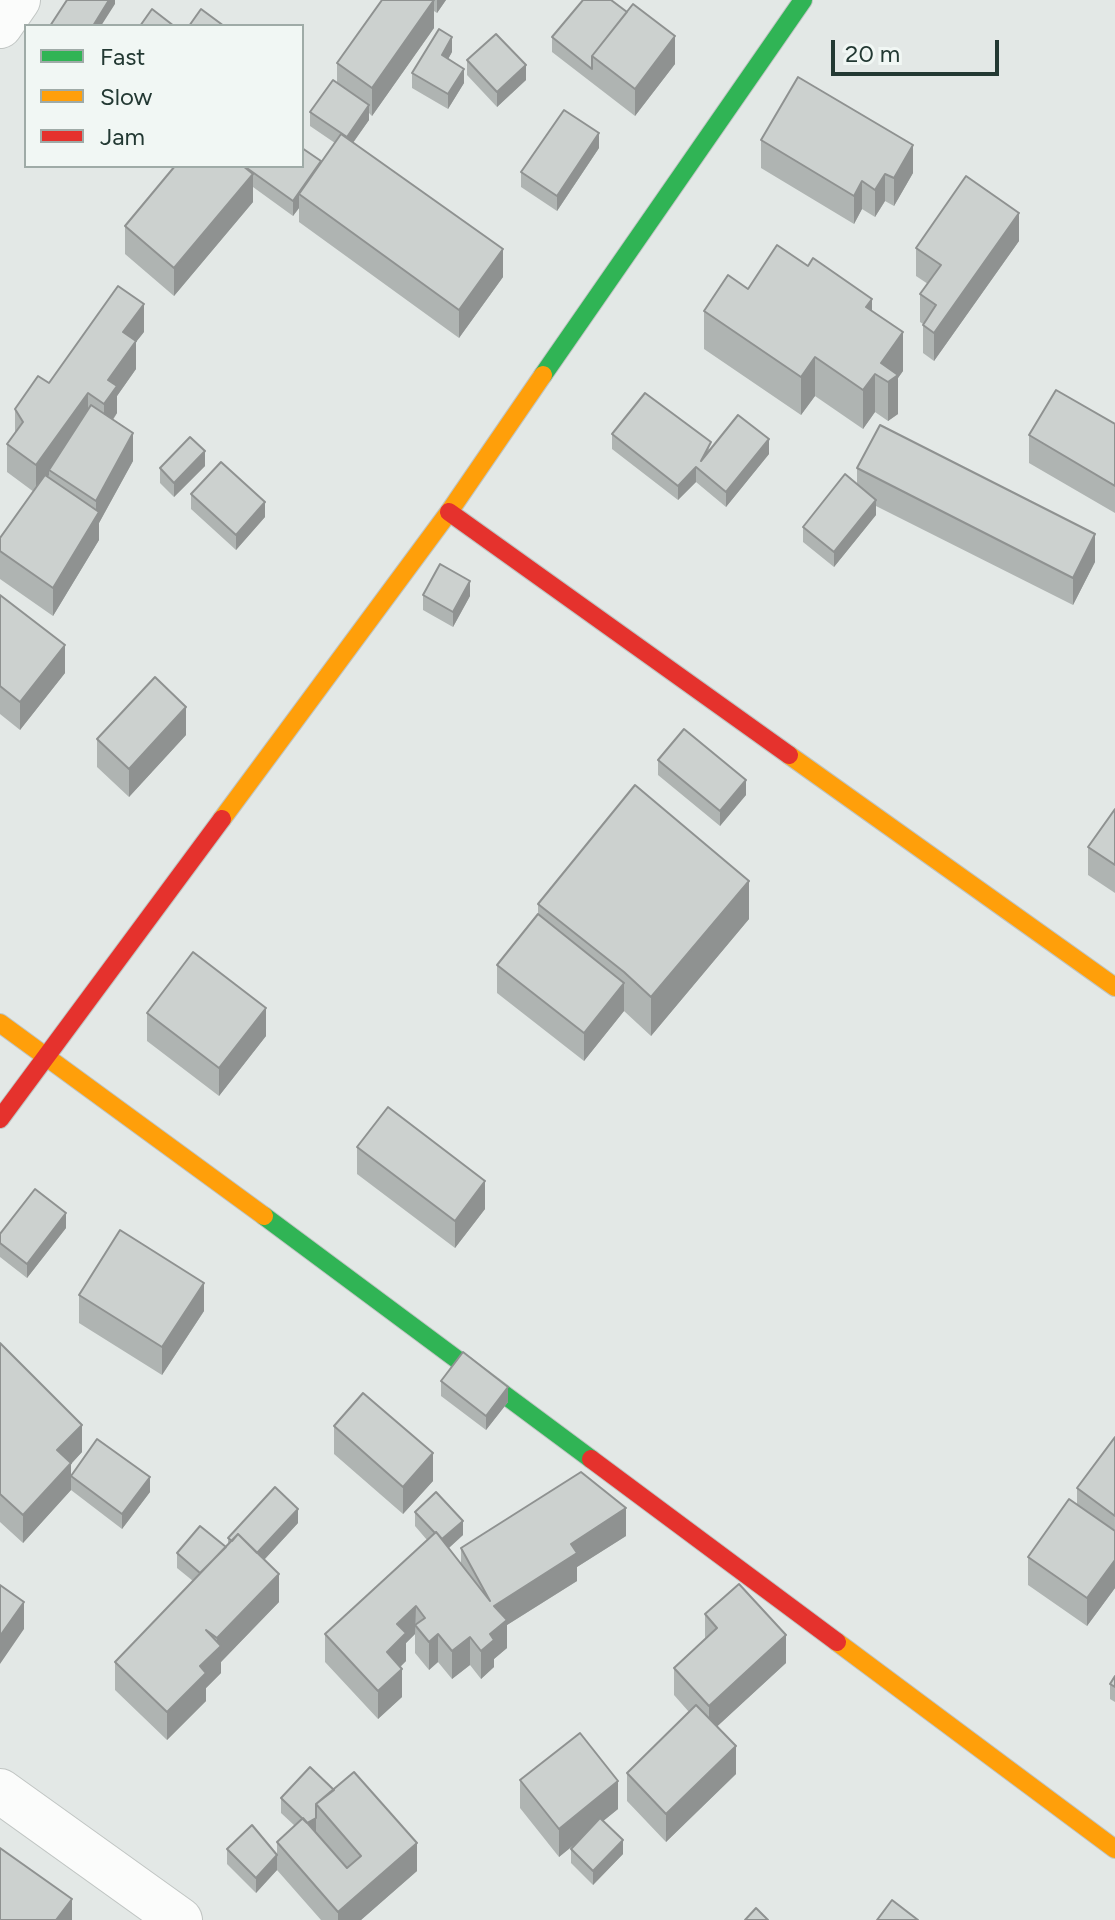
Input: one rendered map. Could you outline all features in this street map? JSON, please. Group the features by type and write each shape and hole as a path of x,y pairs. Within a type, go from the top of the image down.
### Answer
{"street":[{"path":"0,26 18,0"},
{"path":"0,1119 449,512 803,0"},
{"path":"449,512 1115,987"},
{"path":"0,1023 1115,1849"},
{"path":"0,1791 180,1920"}],"building":[{"path":"67,0 109,0 94,24 51,24"},
{"path":"382,0 434,0 372,88 337,63"},
{"path":"583,0 611,0 627,12 592,56 592,69 552,37"},
{"path":"633,4 675,36 635,89 592,56"},
{"path":"152,9 171,24 141,24"},
{"path":"201,9 221,24 190,24"},
{"path":"439,29 452,37 442,55 464,69 448,94 412,73"},
{"path":"496,34 526,65 497,92 467,60"},
{"path":"798,77 913,145 894,178 885,174 875,190 862,181 854,196 761,140"},
{"path":"333,80 369,105 347,137 310,112"},
{"path":"564,110 599,133 557,196 521,172"},
{"path":"341,134 503,249 459,310 299,194"},
{"path":"304,149 321,161 293,201 247,168 304,168"},
{"path":"173,168 246,168 253,174 174,268 125,226"},
{"path":"966,176 1019,213 934,333 923,325 936,305 920,294 941,265 916,248"},
{"path":"777,245 808,266 813,258 872,299 866,307 903,332 881,363 898,375 888,382 875,374 863,390 815,357 801,377 704,311 728,275 748,289"},
{"path":"118,286 144,304 123,332 136,341 108,380 117,386 104,404 88,393 36,465 7,444 23,422 15,409 38,376 49,383"},
{"path":"1056,390 1115,424 1115,486 1029,435"},
{"path":"645,393 711,442 701,461 738,415 769,439 726,492 696,467 678,486 612,434"},
{"path":"91,405 133,433 96,501 49,470"},
{"path":"880,425 1095,534 1073,578 857,468"},
{"path":"190,437 205,451 174,483 160,468"},
{"path":"221,462 265,502 236,535 191,494"},
{"path":"845,474 876,500 834,552 803,527"},
{"path":"45,475 99,512 53,588 0,551 0,538"},
{"path":"440,564 470,581 453,612 423,595"},
{"path":"0,595 65,645 20,702 0,686"},
{"path":"155,677 186,707 129,769 97,739"},
{"path":"684,729 746,780 720,811 658,760"},
{"path":"635,785 749,881 651,997 538,904"},
{"path":"1115,809 1115,865 1088,847"},
{"path":"538,914 624,983 584,1033 497,965"},
{"path":"193,952 266,1008 219,1068 147,1013"},
{"path":"388,1107 485,1181 455,1221 357,1147"},
{"path":"35,1189 66,1213 27,1264 0,1243 0,1234"},
{"path":"120,1230 204,1283 162,1347 79,1295"},
{"path":"0,1343 82,1425 57,1450 71,1463 23,1515 0,1494"},
{"path":"463,1352 508,1387 486,1416 441,1381"},
{"path":"363,1393 433,1453 403,1487 334,1426"},
{"path":"1115,1437 1115,1516 1077,1488"},
{"path":"97,1439 150,1477 122,1514 71,1476"},
{"path":"581,1472 626,1508 571,1544 577,1553 494,1606 507,1620 490,1634 494,1640 481,1651 470,1637 452,1651 438,1634 429,1642 415,1625 425,1618 416,1606 397,1624 406,1633 387,1652 402,1669 378,1691 325,1634 436,1532 490,1601 461,1548"},
{"path":"275,1487 298,1509 257,1553 238,1534 232,1541 228,1538"},
{"path":"436,1492 463,1521 442,1539 415,1512"},
{"path":"1069,1499 1115,1531 1115,1560 1087,1598 1028,1557"},
{"path":"200,1526 226,1547 200,1573 177,1553"},
{"path":"238,1534 279,1574 217,1638 206,1630 221,1646 200,1666 206,1673 167,1712 115,1662"},
{"path":"739,1584 786,1635 709,1706 674,1668 717,1628 705,1614"},
{"path":"0,1585 24,1602 0,1636"},
{"path":"696,1705 736,1746 666,1814 627,1773"},
{"path":"580,1733 618,1781 559,1829 520,1780"},
{"path":"310,1767 334,1790 316,1804 316,1818 307,1823 281,1798"},
{"path":"354,1772 417,1843 338,1912 277,1842 303,1818 347,1868 361,1856 316,1804"},
{"path":"600,1818 623,1840 593,1871 571,1849"},
{"path":"252,1825 277,1855 256,1878 227,1849"},
{"path":"0,1848 72,1899 56,1920 0,1920"},
{"path":"892,1900 918,1920 877,1920"},
{"path":"756,1908 768,1920 745,1920"}],"traffic: fast":[{"path":"543,375 803,0"},
{"path":"264,1216 591,1459"}],"traffic: slow":[{"path":"222,819 449,512 543,375"},
{"path":"789,755 1115,987"},
{"path":"0,1023 264,1216"},
{"path":"837,1642 1115,1849"}],"traffic: jam":[{"path":"449,512 789,755"},
{"path":"0,1119 222,819"},
{"path":"591,1459 837,1642"}]}
